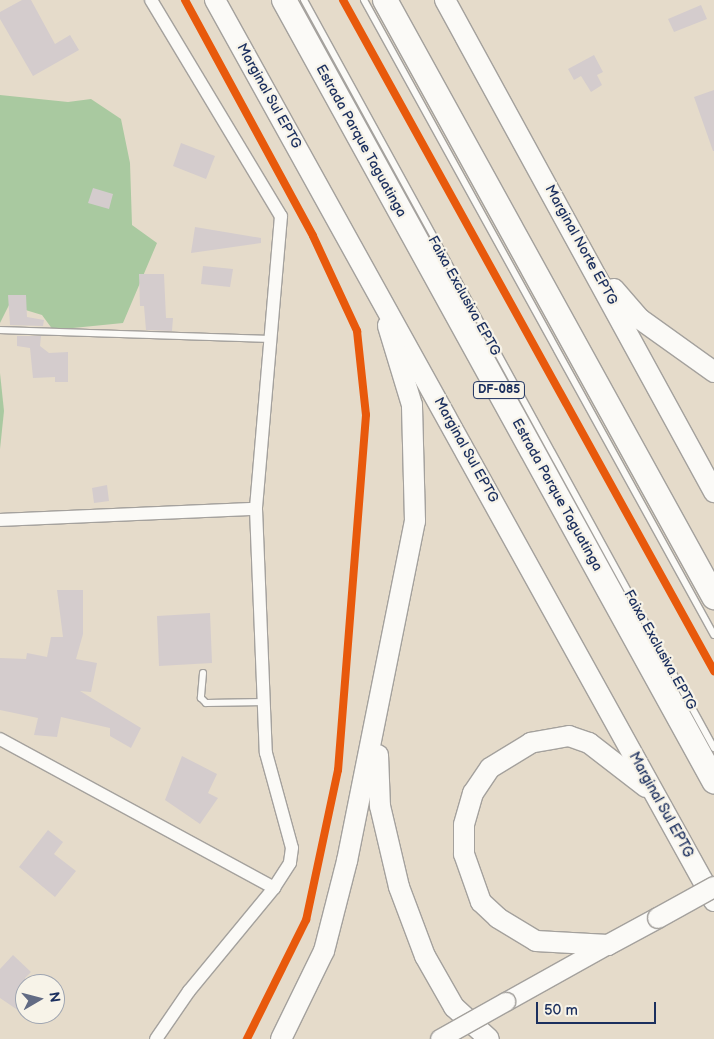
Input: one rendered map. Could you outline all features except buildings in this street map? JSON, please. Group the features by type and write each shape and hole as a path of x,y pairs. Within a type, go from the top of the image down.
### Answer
{"highway":[{"name":"Estrada Parque Taguatinga","path":"284,0 714,781"},
{"path":"385,0 714,598"},
{"path":"391,0 402,31"}],"main road":[{"name":"Marginal Sul EPTG","path":"216,0 377,288 714,901"},
{"name":"Marginal Norte EPTG","path":"445,0 593,264 714,492"},
{"path":"593,264 640,319 714,372"},
{"path":"281,1039 324,951 378,726 415,521 412,406 377,288"},
{"path":"378,726 380,806 399,887 425,956 454,1007 489,1039"},
{"path":"608,945 536,941 498,918 481,902 464,854 464,825 473,793 490,768 509,752 554,737 569,736 589,743 655,795"},
{"path":"440,1039 714,887"}],"street":[{"path":"151,0 281,216 268,339 256,509 265,702 271,783 292,848 290,863 274,888 189,991 156,1039"},
{"path":"0,520 256,509"},
{"path":"0,739 274,888"}],"lane":[{"name":"Faixa Exclusiva EPTG","path":"304,0 714,748"},
{"path":"364,0 714,635"},
{"path":"0,330 268,339"},
{"path":"203,673 201,698 206,702 265,702"}],"green space":[{"path":"0,95 68,102 91,99 121,119 130,163 132,225 157,243 123,323 53,330 42,315 9,305 0,323"},
{"path":"0,373 4,411 0,449"}],"cycle path":[{"path":"185,0 313,236 357,331 366,415 338,770 306,920 247,1039"},
{"path":"343,0 714,671"}]}
